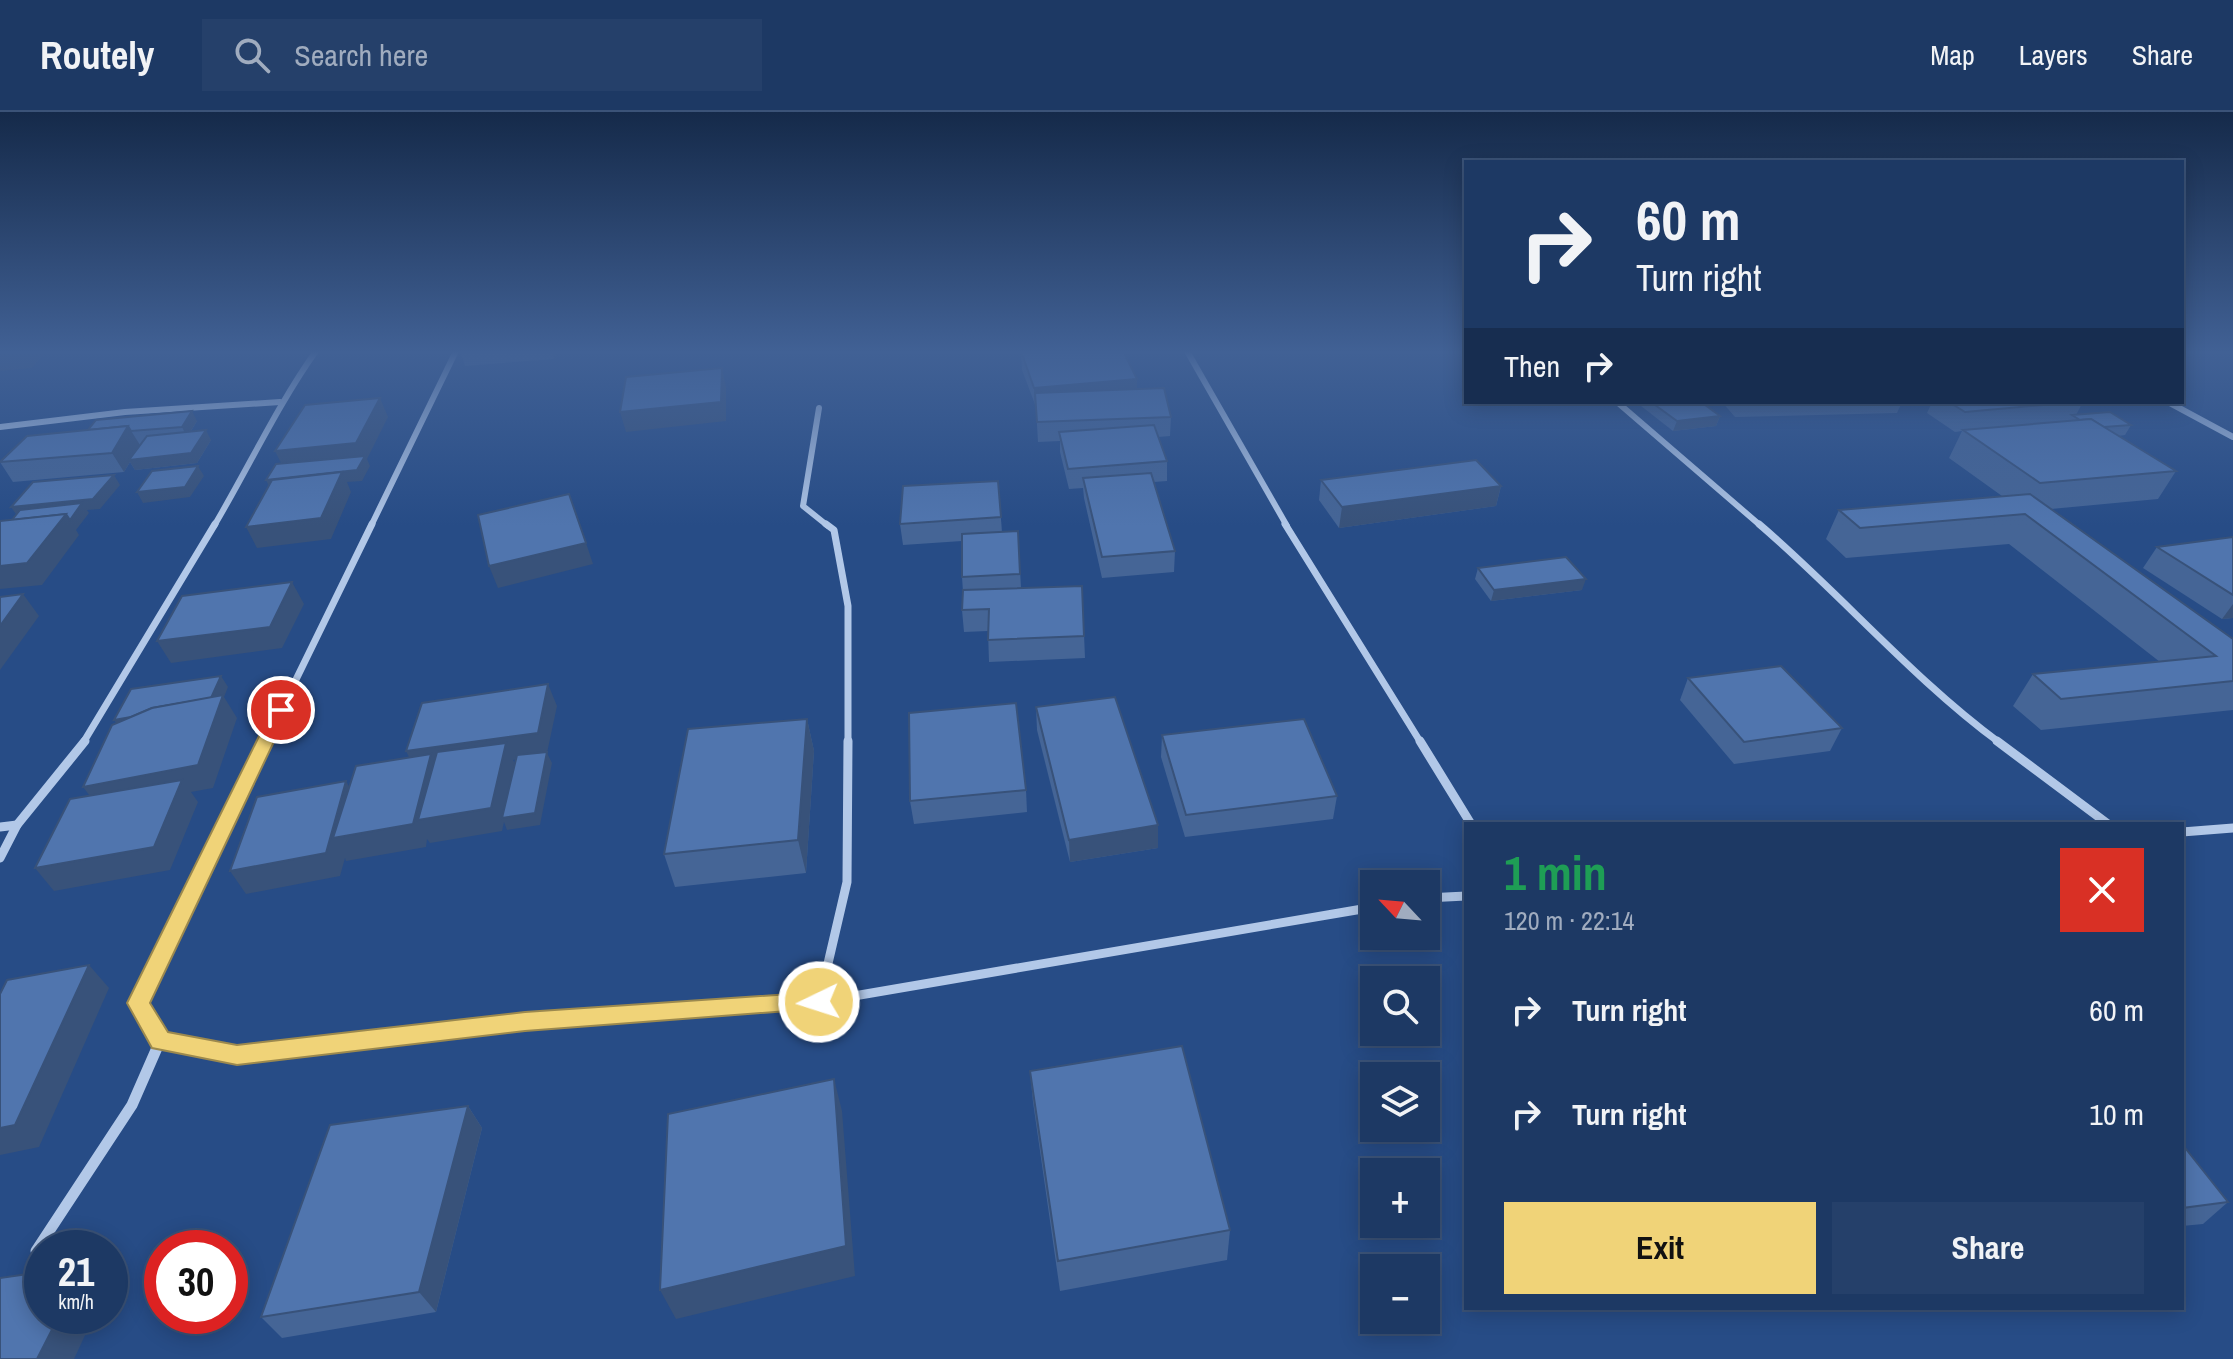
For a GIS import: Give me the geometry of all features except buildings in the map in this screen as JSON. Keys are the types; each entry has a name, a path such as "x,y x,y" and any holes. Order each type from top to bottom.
{"street":[{"path":"0,427 169,409"},
{"path":"0,858 17,825 94,730 261,446 277,409"},
{"path":"428,409 138,1003 160,1041 237,1055 525,1022 819,1002 1360,909"},
{"path":"819,409 803,506 834,530 848,606 849,756 847,882 819,1002"},
{"path":"1219,409 1264,489 1470,822"},
{"path":"1625,409 1815,572 1959,713 2105,822"},
{"path":"2181,409 2233,437"},
{"path":"0,827 17,825"},
{"path":"2184,832 2233,828"},
{"path":"1440,897 1464,896"},
{"path":"50,1230 132,1105 160,1041"}],"route":[{"path":"281,710 138,1003 160,1041 237,1055 525,1022 819,1002"}]}
